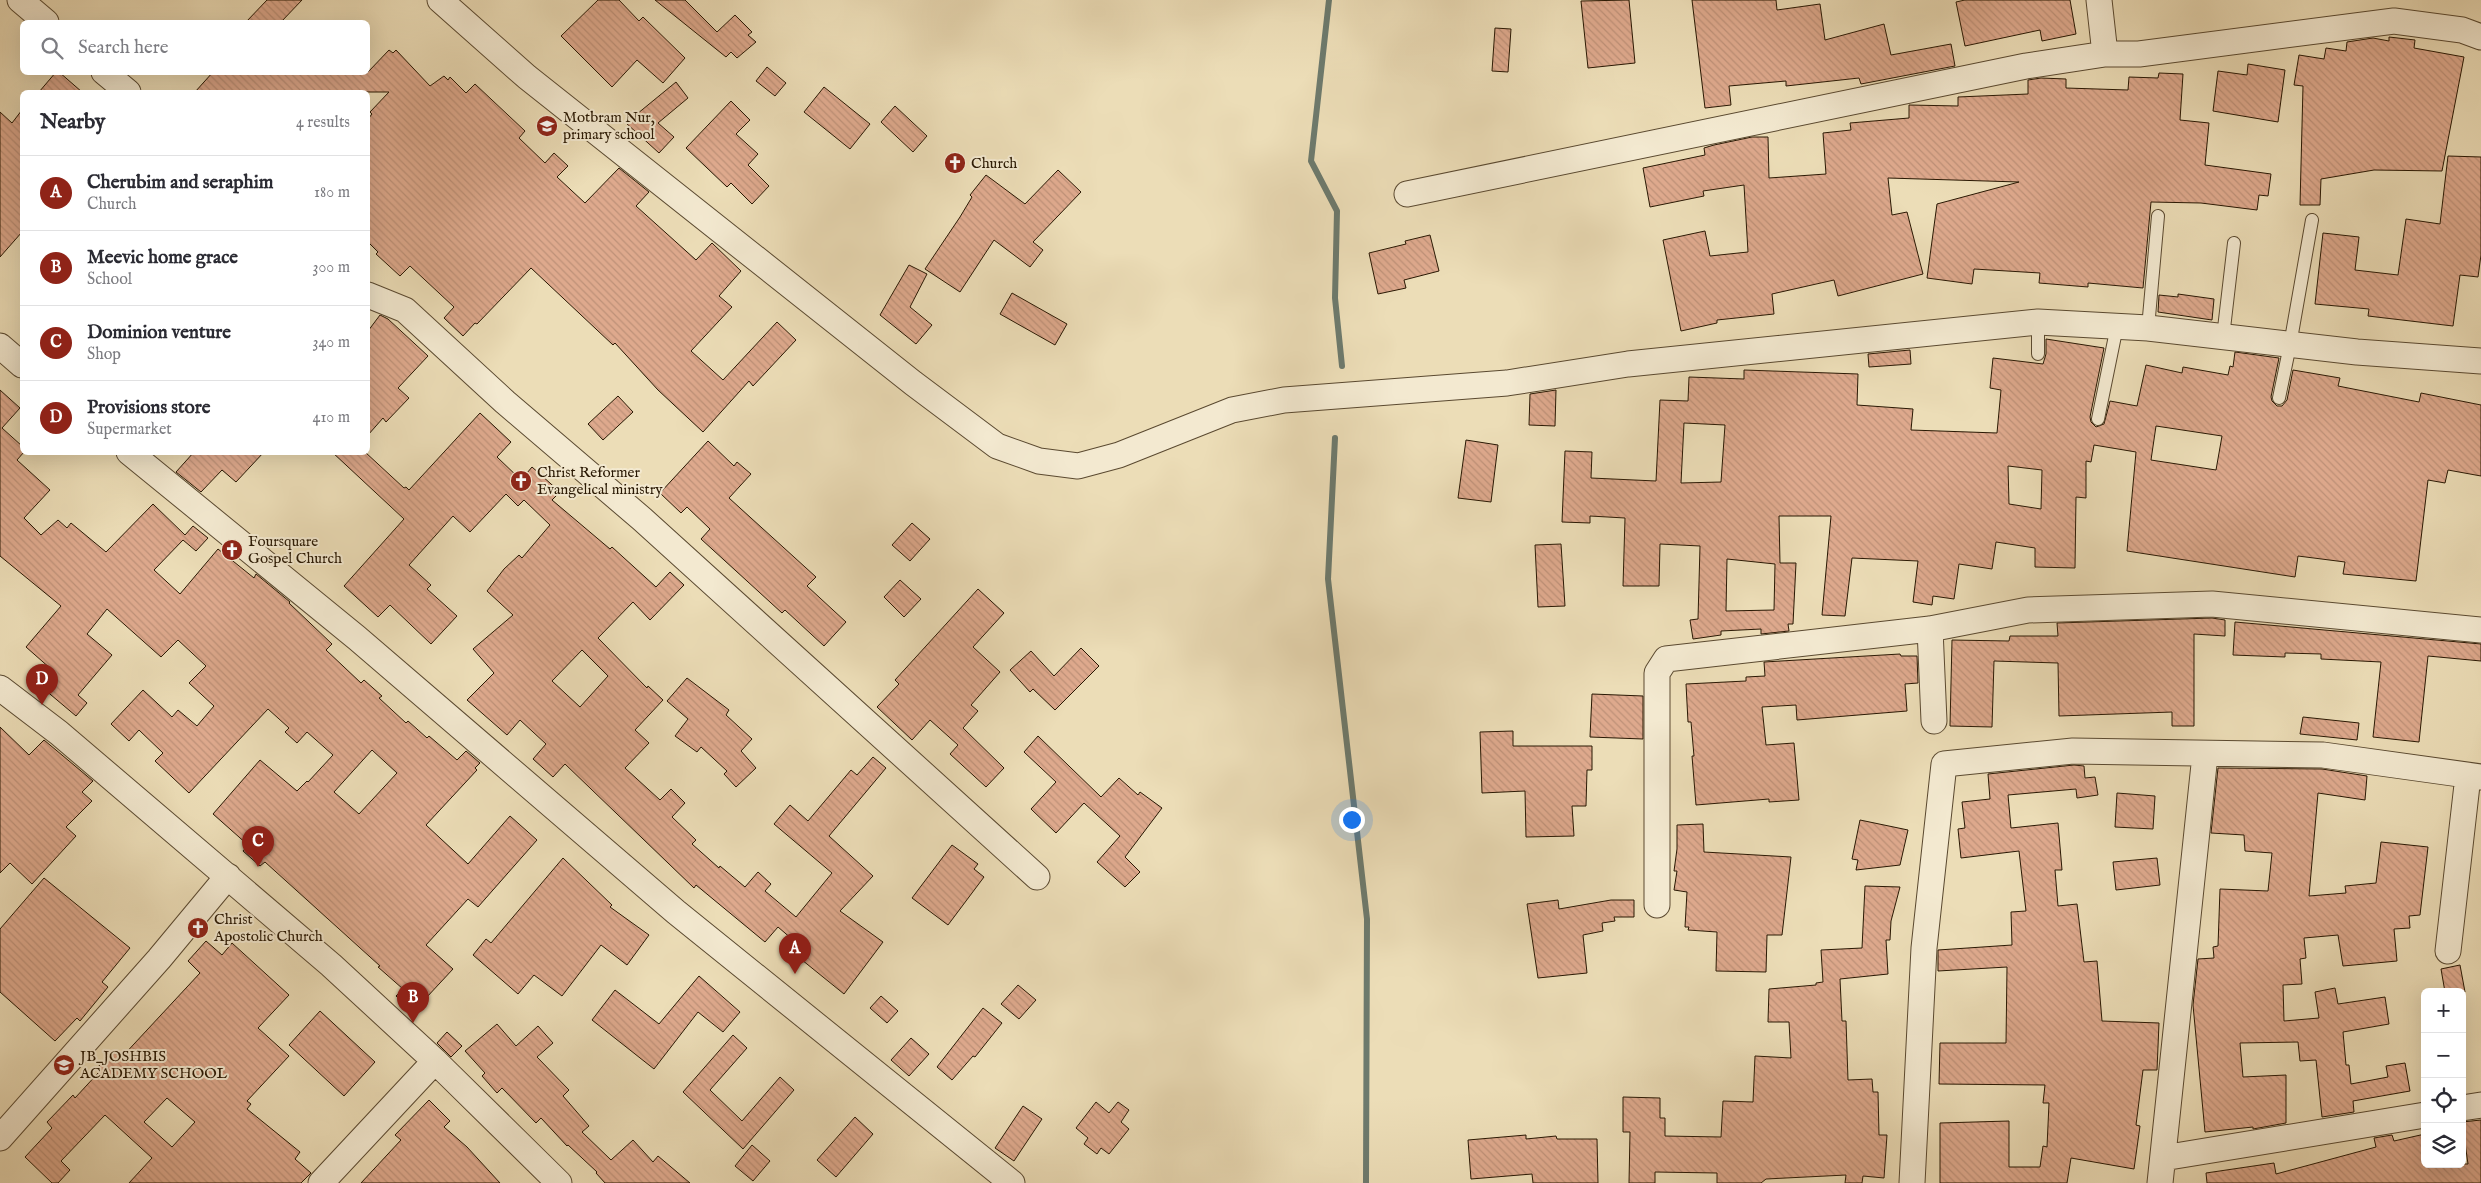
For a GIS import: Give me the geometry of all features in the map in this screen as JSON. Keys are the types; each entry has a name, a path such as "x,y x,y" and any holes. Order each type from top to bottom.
{"street":[{"path":"20,0 44,20"},
{"path":"440,0 527,77 913,383 997,446 1039,461 1078,466 1119,455 1232,410 1284,400 1507,383 1628,364 2038,322 2148,328 2357,352 2481,361"},
{"path":"2099,0 2105,54"},
{"path":"1407,194 2026,66 2105,54 2139,54 2394,21 2462,30 2481,37"},
{"path":"108,75 126,90"},
{"path":"370,296 405,310 505,402 642,519 1037,877"},
{"path":"0,346 20,363"},
{"path":"133,455 357,638 676,912 1012,1183"},
{"path":"1657,905 1657,672 1666,659 1930,629 2028,610 2212,604 2481,630"},
{"path":"1930,629 1934,721"},
{"path":"5,700 228,876 331,965 435,1062 559,1183"},
{"path":"1912,1183 1924,948 1944,764 2073,751 2323,755 2475,777 2448,950"},
{"path":"2160,1183 2205,754"},
{"path":"0,1138 159,959 228,876"},
{"path":"321,1183 435,1062"},
{"path":"2466,1107 2481,1105"},
{"path":"2163,1158 2421,1116"}],"lane":[{"path":"2148,328 2158,216"},
{"path":"2279,398 2312,220"},
{"path":"2223,337 2234,243"},
{"path":"2038,322 2038,354"},
{"path":"2098,419 2117,326"}],"building":[{"path":"267,0 302,0 283,20 248,20"},
{"path":"598,0 619,0 639,21 643,17 685,58 663,83 637,60 612,87 561,36"},
{"path":"655,0 685,0 717,32 735,15 752,32 748,35 756,42 737,58 731,52 726,57"},
{"path":"1629,0 1635,63 1588,68 1581,1"},
{"path":"1692,0 1776,0 1777,10 1820,4 1825,40 1884,24 1891,55 1951,44 1955,66 1861,84 1859,78 1786,86 1786,81 1729,86 1731,105 1705,108"},
{"path":"1965,0 2070,0 2076,34 2042,41 2040,30 1965,46 1956,2"},
{"path":"1495,28 1511,29 1508,72 1492,71"},
{"path":"2389,37 2415,40 2414,48 2464,57 2442,171 2374,170 2321,179 2320,205 2300,205 2303,86 2294,85 2299,55 2324,59 2326,48 2346,51 2347,42 2373,38 2389,41"},
{"path":"389,50 393,53 396,50 430,86 444,76 448,80 450,77 466,93 475,84 525,131 519,138 545,163 554,153 568,166 557,177 585,203 619,168 649,192 636,206 696,260 712,243 741,271 719,296 732,307 691,351 723,380 777,322 796,340 753,386 749,381 703,432 658,390 615,343 613,345 531,268 463,336 444,318 454,307 410,266 400,276 376,254 378,252 370,244 370,116 372,114 370,112 389,92 370,92 370,90 197,90 210,75 370,75 370,70"},
{"path":"2248,64 2285,70 2278,122 2213,111 2218,71 2247,75"},
{"path":"767,67 786,83 775,96 756,81"},
{"path":"2159,73 2183,74 2180,120 2209,123 2205,165 2271,174 2268,196 2259,195 2257,210 2201,203 2151,202 2143,288 2088,283 2088,287 2039,283 2040,273 1974,269 1972,284 1927,278 1937,204 2019,182 1888,178 1892,215 1907,212 1923,274 1838,296 1834,280 1772,294 1774,314 1717,320 1717,323 1681,331 1663,240 1705,231 1710,256 1748,252 1744,185 1703,191 1704,196 1650,207 1643,168 1705,155 1704,148 1714,145 1752,137 1768,137 1769,178 1826,174 1823,133 1851,130 1850,123 1909,118 1909,105 1958,106 1958,97 2028,94 2028,80 2041,78 2066,79 2066,88 2128,90 2129,77 2158,78"},
{"path":"53,75 62,75 80,90 41,90"},
{"path":"676,82 688,98 658,123 674,137 659,153 626,123"},
{"path":"824,87 870,124 850,149 804,112"},
{"path":"731,101 750,120 736,134 758,154 748,165 769,186 752,204 731,183 727,187 686,148"},
{"path":"895,106 927,136 913,152 881,122"},
{"path":"0,112 12,123 20,113 20,234 0,257"},
{"path":"2448,156 2481,157 2481,255 2478,277 2460,275 2453,326 2368,316 2369,309 2315,304 2323,233 2359,237 2355,270 2398,275 2406,219 2440,224"},
{"path":"1058,170 1081,192 1033,242 1043,250 1030,267 994,240 960,292 925,269 960,217 972,197 970,195 986,175 1025,204"},
{"path":"1430,235 1439,271 1404,280 1406,288 1378,294 1369,253 1406,244 1405,241"},
{"path":"909,265 927,274 910,307 932,325 916,344 880,315"},
{"path":"1012,293 1067,324 1055,345 1000,314"},
{"path":"2178,294 2214,299 2212,320 2158,312 2159,295 2178,297"},
{"path":"380,315 388,319 428,356 398,388 409,398 386,422 383,418 370,433 370,328"},
{"path":"2046,339 2104,348 2090,417 2091,422 2096,427 2104,424 2110,401 2137,406 2146,365 2182,373 2183,367 2228,375 2230,366 2233,367 2235,352 2279,358 2271,397 2277,406 2282,406 2287,400 2293,370 2340,378 2338,386 2419,402 2421,393 2481,405 2481,476 2448,470 2445,483 2428,480 2416,581 2343,574 2345,562 2298,556 2295,577 2127,551 2136,452 2094,445 2091,462 2086,461 2086,498 2076,497 2075,568 2035,567 2035,548 1996,542 1992,569 1959,564 1954,599 1933,596 1932,605 1913,602 1918,561 1852,558 1845,616 1822,615 1831,516 1779,516 1780,563 1796,563 1793,624 1788,624 1789,631 1761,634 1761,629 1721,631 1721,635 1693,639 1690,620 1698,619 1700,546 1660,544 1659,586 1623,586 1625,518 1590,516 1590,523 1562,522 1565,451 1592,452 1591,478 1656,481 1660,400 1688,401 1689,377 1744,379 1744,370 1858,374 1857,405 1913,409 1911,430 1997,433 2001,390 1990,388 1993,358 2043,364 2046,354","holes":["1684,423 1725,425 1721,482 1681,483","2156,426 2222,436 2216,470 2151,460","2008,466 2042,470 2041,509 2009,504","1727,559 1775,564 1774,610 1726,611"]},
{"path":"1910,350 1911,364 1869,367 1868,354"},
{"path":"0,390 20,408 2,428 20,444 21,455 17,460 50,490 24,518 41,535 58,520 67,528 71,523 106,552 153,504 185,535 193,526 208,538 196,551 183,540 154,570 180,594 218,549 254,578 256,574 290,602 332,644 326,650 361,683 364,680 382,696 379,698 406,723 408,721 427,738 429,736 457,760 466,751 480,763 475,768 477,770 426,825 468,864 510,816 537,840 478,907 468,899 426,945 453,969 413,1012 396,996 403,989 378,967 380,966 265,862 260,866 243,851 248,845 213,814 260,760 297,791 333,755 307,732 297,743 285,732 289,728 268,709 189,793 155,761 163,753 139,730 129,741 111,724 143,690 172,717 178,710 197,726 214,706 189,683 206,666 178,640 161,657 107,609 87,634 112,655 78,695 87,703 76,716 38,684 51,669 26,647 61,606 0,556","holes":["372,750 397,773 359,814 334,792"]},
{"path":"1556,390 1555,426 1529,425 1530,394"},
{"path":"618,396 633,412 603,440 588,424"},
{"path":"480,413 511,442 497,457 521,480 532,467 560,492 552,500 610,549 612,547 656,587 670,572 684,585 650,620 633,602 598,638 647,688 648,686 663,700 635,730 649,743 625,768 660,800 671,789 685,803 672,817 696,840 692,844 719,868 720,866 745,887 758,872 771,884 765,891 796,917 832,873 774,824 790,805 808,821 851,770 857,775 873,757 886,768 829,836 873,876 840,911 883,942 844,994 802,960 807,952 778,927 765,942 696,885 694,888 565,764 553,777 533,759 546,744 520,720 507,735 467,700 494,673 473,649 513,615 487,591 504,569 519,555 522,558 550,525 524,500 518,506 506,494 470,532 453,516 409,565 431,585 427,589 457,616 431,644 390,605 378,617 344,586 404,519 335,455 368,455 404,488 406,487 409,490","holes":["582,650 608,676 580,707 552,681"]},
{"path":"1466,440 1498,445 1491,502 1458,498"},
{"path":"708,441 734,466 737,462 751,474 729,498 816,577 807,586 846,622 824,646 785,610 782,613 701,539 710,529 687,507 681,513 660,493"},
{"path":"191,455 261,455 236,482 222,470 201,492 176,472"},
{"path":"912,523 930,539 910,561 892,545"},
{"path":"1561,544 1565,606 1538,607 1535,545"},
{"path":"900,580 921,599 904,617 884,597"},
{"path":"978,589 1004,613 973,647 1000,672 971,705 978,711 963,728 1004,768 986,787 950,754 958,745 930,720 912,740 877,707 899,684 895,680"},
{"path":"2212,618 2225,620 2225,636 2194,634 2194,726 2172,726 2172,712 2059,716 2058,663 1994,661 1992,727 1950,726 1952,640 2009,641 2010,636 2058,636 2057,623"},
{"path":"2235,622 2481,644 2481,661 2428,656 2419,742 2373,737 2381,662 2321,659 2321,654 2285,653 2285,657 2233,655"},
{"path":"1081,648 1099,666 1055,710 1033,689 1030,692 1010,670 1031,651 1054,676"},
{"path":"1900,654 1901,656 1917,656 1918,683 1905,684 1907,711 1797,720 1796,705 1762,707 1766,745 1794,743 1799,800 1769,802 1769,799 1696,805 1692,756 1694,756 1691,722 1688,722 1686,684 1746,681 1746,677 1765,676 1764,662"},
{"path":"687,678 729,710 726,715 752,739 741,751 756,768 736,787 724,774 727,771 701,747 697,752 675,736 688,719 667,701"},
{"path":"1592,694 1643,696 1643,739 1590,737"},
{"path":"2303,717 2359,723 2357,740 2300,734"},
{"path":"0,727 29,755 44,740 93,781 82,792 92,801 66,827 76,836 32,884 10,863 0,873"},
{"path":"1513,731 1513,746 1592,746 1592,770 1587,770 1586,806 1572,806 1574,836 1526,837 1525,791 1482,793 1480,732"},
{"path":"1038,736 1101,797 1119,778 1138,795 1140,792 1162,808 1125,857 1140,872 1125,887 1097,862 1120,836 1084,803 1056,833 1031,809 1056,782 1024,752"},
{"path":"2074,765 2084,766 2085,778 2095,777 2098,795 2077,798 2076,789 2008,795 2011,828 2058,823 2062,870 2055,870 2058,906 2077,904 2084,962 2097,961 2102,1021 2159,1023 2157,1070 2143,1070 2136,1125 2140,1126 2134,1169 2071,1158 2067,1183 1940,1183 1940,1123 2009,1121 2009,1167 2040,1167 2043,1146 2047,1147 2049,1103 2043,1103 2045,1085 1939,1084 1940,1043 2006,1043 2007,967 1938,971 1938,950 2012,945 2011,912 2026,911 2019,851 1961,858 1958,829 1965,828 1962,802 1990,799 1988,774"},
{"path":"2218,768 2322,769 2367,776 2365,800 2318,793 2309,896 2346,893 2345,886 2376,883 2381,842 2428,847 2420,915 2409,916 2410,928 2394,929 2397,961 2343,966 2338,935 2304,938 2306,958 2300,959 2302,984 2283,985 2284,1021 2319,1018 2315,992 2335,988 2338,1004 2385,997 2389,1024 2343,1032 2346,1065 2349,1065 2351,1084 2388,1077 2386,1066 2405,1063 2410,1091 2353,1101 2354,1112 2322,1117 2316,1060 2300,1061 2298,1042 2240,1043 2243,1077 2286,1075 2286,1123 2253,1129 2253,1127 2205,1132 2193,1005 2198,959 2214,958 2213,947 2218,946 2220,889 2268,891 2272,853 2245,851 2244,835 2211,833"},
{"path":"2117,793 2155,796 2153,829 2115,827"},
{"path":"1860,820 1908,830 1900,865 1856,870 1858,860 1852,859"},
{"path":"1703,824 1704,852 1791,857 1782,935 1767,935 1766,972 1716,971 1717,932 1688,930 1689,927 1685,927 1687,892 1674,890 1677,871 1674,871 1677,849 1677,825"},
{"path":"952,845 978,864 974,869 984,877 948,925 912,898"},
{"path":"563,858 612,905 610,907 649,935 627,965 601,945 562,996 534,975 518,994 473,955 486,939 491,943"},
{"path":"2157,858 2160,885 2116,890 2113,862"},
{"path":"44,878 130,948 102,982 108,987 80,1021 77,1018 55,1041 0,992 0,929"},
{"path":"1865,886 1900,887 1891,921 1890,940 1886,940 1888,974 1840,979 1842,1021 1846,1021 1848,1080 1872,1079 1873,1092 1878,1092 1879,1135 1887,1135 1884,1178 1863,1176 1862,1183 1845,1183 1846,1175 1766,1179 1761,1183 1717,1183 1717,1173 1655,1172 1655,1183 1629,1183 1630,1132 1623,1132 1623,1097 1660,1098 1660,1118 1665,1118 1665,1136 1721,1137 1723,1101 1753,1102 1755,1056 1791,1058 1789,1022 1768,1022 1769,989 1816,985 1816,983 1823,982 1821,950 1862,948"},
{"path":"1558,900 1559,909 1611,900 1634,900 1634,917 1614,917 1615,921 1602,923 1603,931 1583,935 1587,973 1538,978 1527,904"},
{"path":"206,941 222,955 232,943 289,995 258,1028 289,1056 247,1101 251,1104 247,1109 300,1152 295,1159 311,1173 301,1183 129,1183 152,1158 105,1115 61,1161 70,1170 58,1183 52,1183 25,1157 52,1128 47,1122 73,1095 75,1098 99,1072 96,1069 113,1051 121,1058 200,973 188,961","holes":["167,1098 195,1122 172,1147 144,1122"]},
{"path":"2460,965 2464,988 2444,988 2441,969"},
{"path":"699,976 740,1012 723,1032 698,1012 654,1069 592,1020 615,990 659,1024"},
{"path":"1018,985 1036,1000 1019,1019 1001,1004"},
{"path":"881,996 898,1011 887,1023 870,1008"},
{"path":"983,1008 1002,1023 975,1057 973,1056 952,1080 937,1067"},
{"path":"320,1011 375,1062 344,1096 289,1045"},
{"path":"497,1024 516,1046 538,1026 553,1043 537,1057 569,1090 563,1096 589,1126 582,1132 611,1160 633,1140 653,1162 658,1156 690,1183 605,1183 597,1172 567,1146 541,1118 536,1123 502,1088 497,1093 482,1076 485,1073 465,1051"},
{"path":"447,1032 462,1046 451,1057 437,1043"},
{"path":"733,1035 747,1048 710,1090 742,1121 780,1077 794,1090 743,1149 683,1092"},
{"path":"911,1038 929,1054 909,1076 891,1060"},
{"path":"429,1100 450,1121 444,1127 467,1147 500,1183 361,1183 401,1140 395,1135"},
{"path":"1096,1102 1109,1113 1118,1102 1129,1110 1121,1122 1129,1129 1109,1154 1101,1148 1097,1154 1084,1144 1088,1138 1076,1128"},
{"path":"1023,1106 1042,1119 1014,1161 995,1148"},
{"path":"855,1117 873,1134 836,1177 817,1160"},
{"path":"2481,1120 2481,1183 2207,1183 2206,1173 2274,1163 2276,1174 2376,1147 2374,1138 2392,1135 2394,1141 2421,1135 2421,1168 2466,1168 2466,1164 2468,1164 2466,1122"},
{"path":"1526,1135 1526,1139 1556,1136 1557,1139 1597,1139 1598,1183 1533,1183 1532,1174 1471,1179 1468,1140"},
{"path":"752,1145 770,1161 753,1181 735,1166"}],"waterway":[{"path":"1329,0 1311,161 1337,211 1335,298 1342,366"},
{"path":"1335,438 1328,579 1367,919 1366,1183"}],"place":[{"name":"Motbram Nur, primary school","path":"547,126"},
{"name":"Church","path":"955,163"},
{"name":"Christ Reformer Evangelical ministry","path":"521,481"},
{"name":"Foursquare Gospel Church","path":"232,550"},
{"name":"Provisions store","path":"42,705"},
{"name":"Dominion venture","path":"258,867"},
{"name":"Christ Apostolic Church","path":"198,928"},
{"name":"Cherubim and seraphim","path":"795,974"},
{"name":"Meevic home grace","path":"413,1023"},
{"name":"JB_JOSHBIS ACADEMY SCHOOL","path":"64,1065"}]}
